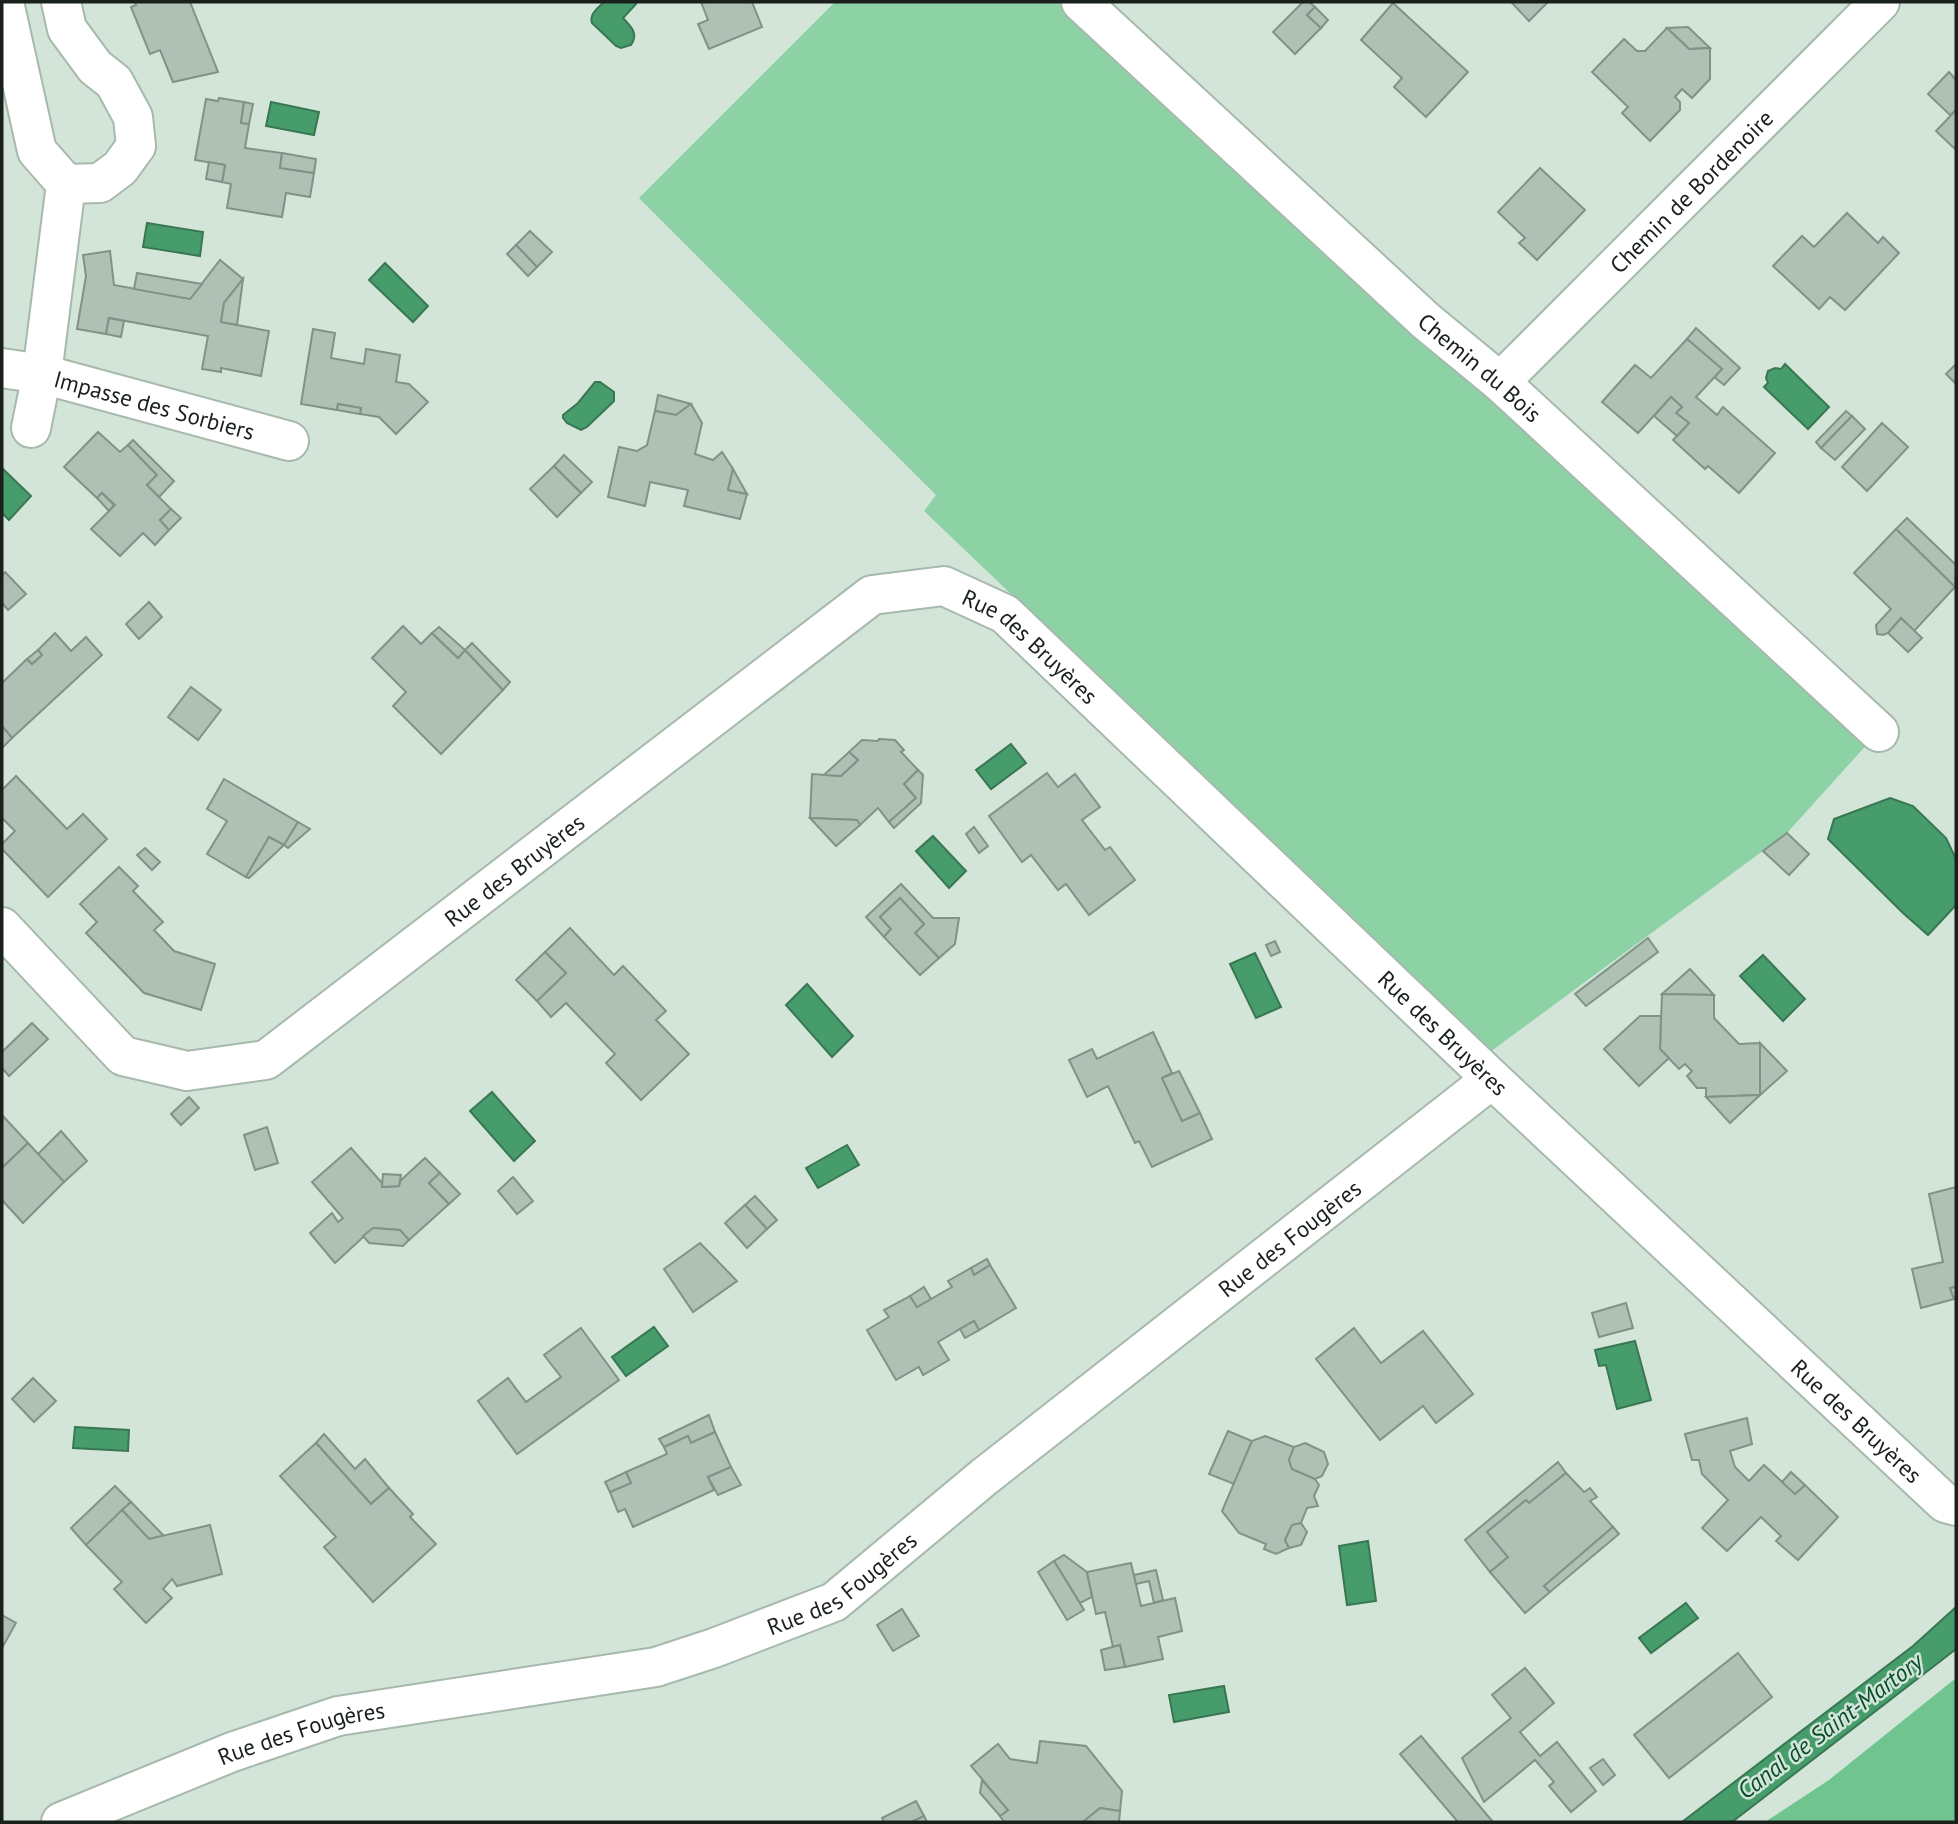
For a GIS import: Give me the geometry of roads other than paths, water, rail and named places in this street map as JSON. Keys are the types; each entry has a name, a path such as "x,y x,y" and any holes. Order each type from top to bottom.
{"street":[{"path":"4,2 9,66 37,151 66,184 100,183 120,168 136,146 133,117 114,82 95,67 67,29 61,2"},
{"name":"Chemin du Bois","path":"1081,2 1426,321 1500,382 1879,732"},
{"name":"Chemin de Bordenoire","path":"1500,382 1880,2"},
{"name":"Impasse des Sorbiers","path":"66,184 42,374 289,440"},
{"path":"2,368 42,374 31,428"},
{"name":"Rue des Bruyères","path":"2,927 122,1056 187,1072 266,1060 872,595 944,586 1005,614 1492,1079 1945,1503 1956,1506"},
{"name":"Rue des Fougères","path":"61,1822 232,1752 338,1716 656,1667 834,1602 984,1477 1492,1079"}],"water":[{"path":"604,2 635,2 623,18 634,34 631,45 621,48 616,46 592,23 593,14"},
{"path":"271,102 319,112 314,135 266,126"},
{"path":"147,223 203,232 200,256 143,247"},
{"path":"385,263 428,306 413,322 369,280"},
{"path":"1785,364 1829,407 1808,429 1764,387 1768,383 1768,371 1781,369"},
{"path":"595,382 600,382 614,392 614,401 581,430 567,423 563,415 578,403"},
{"path":"2,468 31,496 9,520 2,513"},
{"path":"1011,744 1026,763 991,789 976,770"},
{"path":"1890,798 1913,806 1946,838 1956,859 1956,905 1928,935 1828,839 1834,819"},
{"path":"933,836 966,871 949,888 916,851"},
{"path":"1255,953 1281,1007 1256,1018 1230,964"},
{"path":"1763,955 1805,999 1783,1021 1740,976"},
{"path":"807,984 853,1036 832,1057 786,1005"},
{"path":"492,1092 535,1141 514,1161 470,1111"},
{"path":"847,1145 859,1165 818,1188 806,1168"},
{"path":"654,1327 668,1346 626,1376 612,1357"},
{"path":"1635,1341 1651,1400 1617,1409 1606,1365 1599,1366 1595,1350"},
{"path":"75,1427 129,1430 128,1451 73,1448"},
{"path":"1368,1541 1376,1601 1347,1605 1339,1546"},
{"path":"1686,1603 1698,1618 1651,1653 1639,1638"},
{"name":"Canal de Saint-Martory","path":"1956,1607 1956,1649 1732,1822 1682,1822 1913,1646"},
{"path":"1224,1686 1229,1712 1174,1722 1169,1695"}]}
